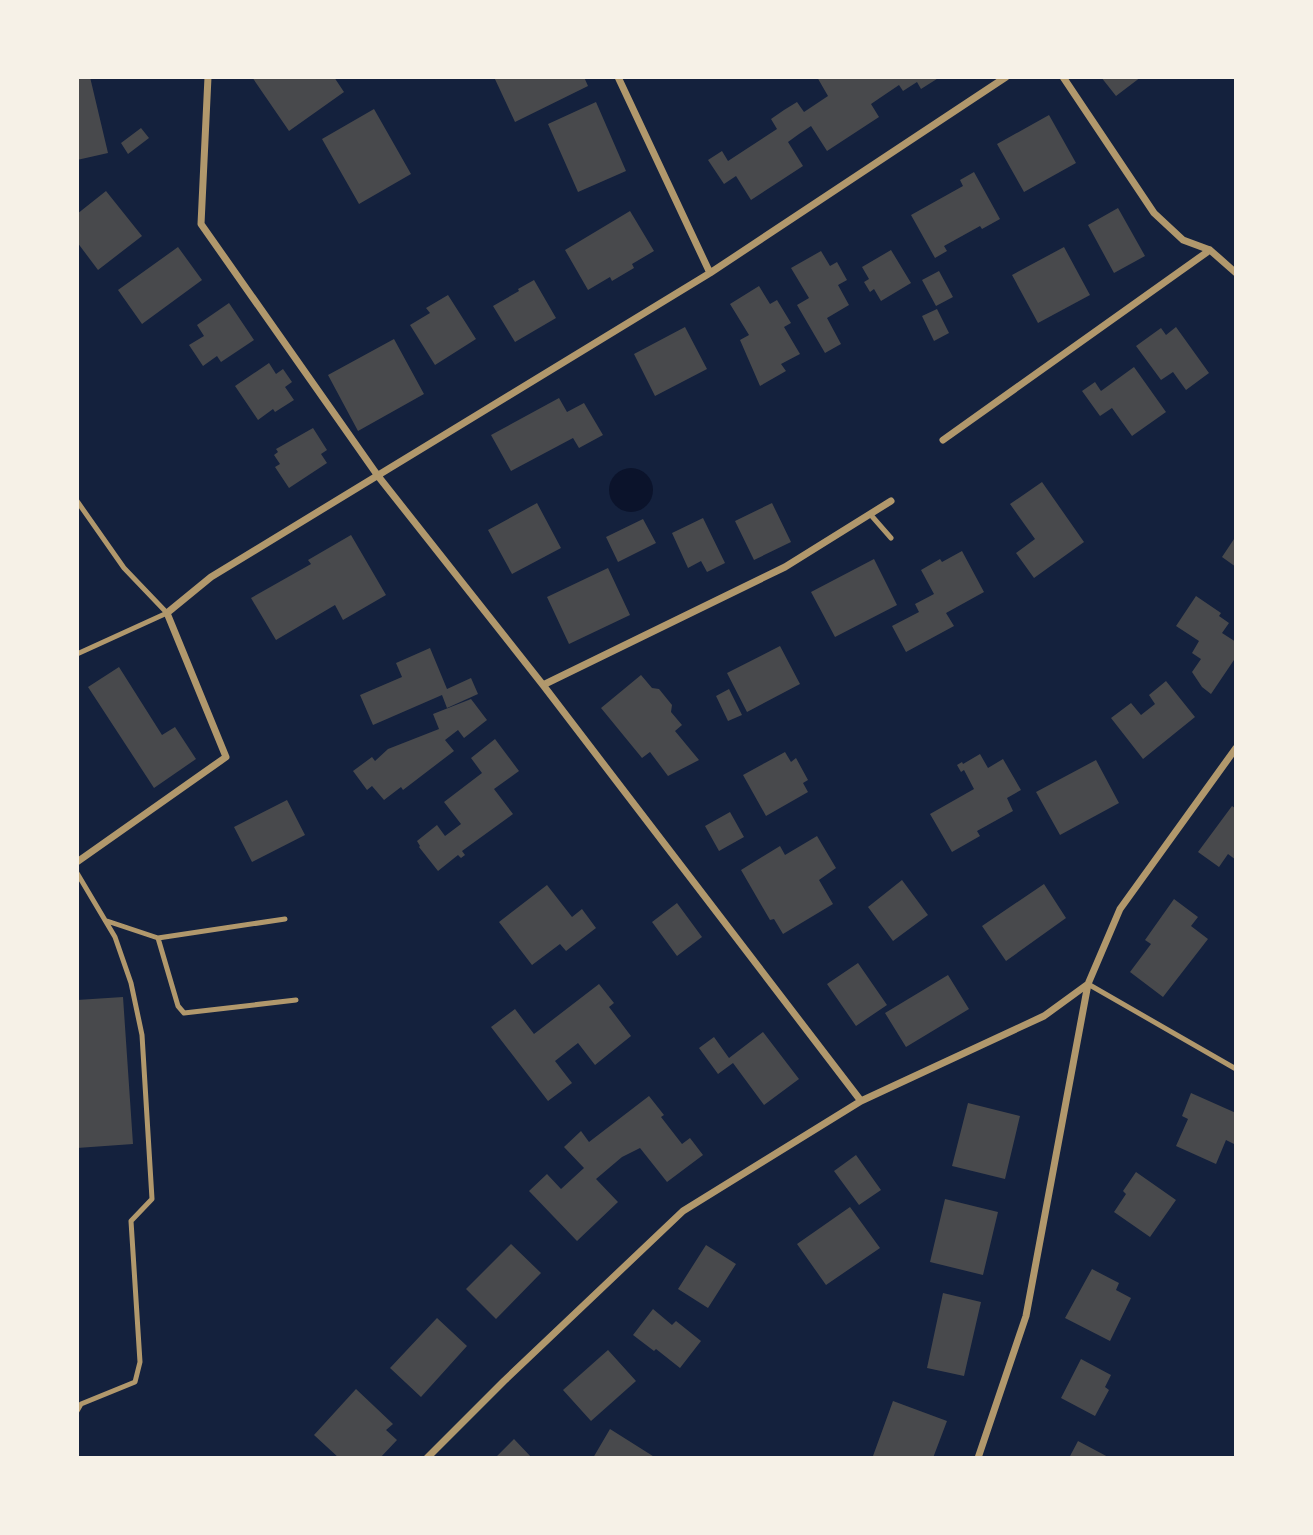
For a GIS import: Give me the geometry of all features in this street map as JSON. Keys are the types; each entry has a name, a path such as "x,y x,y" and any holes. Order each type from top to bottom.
{"street":[{"path":"208,77 201,224 378,476 543,685 861,1101"},
{"path":"618,77 710,273"},
{"path":"77,862 226,757 167,613 211,577 710,273 1006,77"},
{"path":"1063,77 1154,214 1183,240 1210,250 1236,273"},
{"path":"943,440 1210,250"},
{"path":"543,685 785,567 891,501"},
{"path":"978,1458 1026,1316 1088,984 1120,909 1236,748"},
{"path":"428,1458 682,1211 861,1101 1044,1016 1088,984"}],"lane":[{"path":"77,501 124,568 167,613 77,654"},
{"path":"870,514 891,538"},
{"path":"77,873 115,937 131,983 142,1035 152,1199 131,1221 140,1362 135,1382 81,1404 77,1411"},
{"path":"107,921 158,938 285,919"},
{"path":"158,938 178,1006 184,1013 296,1000"},
{"path":"1088,984 1236,1069"}],"water":[{"path":"631,468 647,474 653,490 647,506 631,512 615,506 609,490 615,474"}],"building":[{"path":"77,77 90,77 108,153 77,160"},
{"path":"252,77 334,77 344,92 289,131"},
{"path":"494,77 584,77 588,86 515,122"},
{"path":"817,77 940,77 921,89 917,82 903,91 899,85 871,104 879,117 827,151 811,126 788,142 803,166 751,200 736,176 724,184 708,160 722,151 728,161 777,129 771,119 784,110 797,102 804,112 828,96"},
{"path":"1101,77 1141,77 1116,96"},
{"path":"596,102 626,171 578,192 548,124"},
{"path":"374,109 411,174 359,204 322,139"},
{"path":"1049,115 1076,163 1024,192 997,144"},
{"path":"141,128 149,138 128,154 121,143"},
{"path":"974,172 1000,219 982,229 980,226 944,246 947,251 935,258 911,215 963,186 960,180"},
{"path":"106,191 142,236 98,270 77,242 77,214"},
{"path":"1118,208 1145,256 1114,273 1088,225"},
{"path":"630,211 654,251 632,264 634,268 612,281 610,277 588,290 565,250"},
{"path":"178,247 202,280 142,324 118,290"},
{"path":"1064,247 1090,295 1038,323 1012,275"},
{"path":"891,250 911,283 881,301 874,289 870,292 864,282 869,279 862,267"},
{"path":"821,251 830,266 837,262 847,280 838,285 849,305 827,318 841,344 825,353 797,305 809,298 791,268"},
{"path":"939,271 953,297 936,306 922,280"},
{"path":"534,280 556,318 515,342 493,306"},
{"path":"759,286 770,304 777,300 791,323 784,327 800,354 781,364 786,371 760,386 740,340 749,335 730,304"},
{"path":"448,295 476,339 435,365 410,325 430,313 426,308"},
{"path":"229,303 254,340 221,362 217,356 203,366 189,345 204,336 197,325"},
{"path":"937,309 949,333 934,341 922,316"},
{"path":"685,327 707,369 655,396 634,354"},
{"path":"1176,327 1209,373 1186,390 1173,372 1161,380 1136,346 1161,328 1166,335"},
{"path":"394,339 424,394 358,431 328,375"},
{"path":"269,363 276,374 283,369 292,382 285,387 294,400 275,412 273,409 258,420 235,386"},
{"path":"1134,367 1166,412 1132,436 1112,408 1100,416 1082,391 1095,382 1101,391"},
{"path":"559,398 567,412 584,403 603,435 579,448 573,438 511,471 491,435"},
{"path":"313,428 327,450 321,454 327,463 289,488 275,467 280,464 274,455 278,452 276,449"},
{"path":"1042,482 1084,542 1034,578 1016,553 1035,539 1010,504"},
{"path":"537,503 561,548 512,574 488,530"},
{"path":"772,503 791,542 754,560 735,521"},
{"path":"703,518 725,563 707,572 701,561 688,568 672,533"},
{"path":"643,519 656,543 618,562 606,537"},
{"path":"351,535 386,595 343,620 335,605 276,640 251,598 311,564 308,560"},
{"path":"1236,536 1236,567 1222,557"},
{"path":"962,551 984,592 946,613 954,626 906,652 892,626 919,612 915,604 934,594 921,570"},
{"path":"874,559 897,605 835,637 811,592"},
{"path":"608,568 630,615 569,644 547,597"},
{"path":"1196,596 1221,613 1219,616 1229,623 1222,633 1236,642 1236,657 1211,694 1202,687 1192,672 1201,659 1192,653 1199,641 1176,626"},
{"path":"780,646 800,684 747,712 727,673"},
{"path":"430,648 447,689 471,678 478,694 447,708 442,695 373,725 360,695 402,677 396,663"},
{"path":"119,667 162,735 175,727 196,759 154,788 88,687"},
{"path":"641,675 652,688 659,689 672,705 671,712 682,725 675,731 699,760 668,776 650,752 642,758 601,708"},
{"path":"1166,681 1195,717 1143,759 1111,718 1131,703 1141,715 1155,704 1149,695"},
{"path":"729,689 742,715 728,721 716,696"},
{"path":"471,699 487,720 464,738 458,730 445,740 454,751 403,790 401,787 384,800 372,786 367,790 353,771 372,757 375,761 388,749 439,729 433,714"},
{"path":"495,739 519,771 494,789 513,814 462,851 465,855 461,858 458,855 438,871 417,841 437,825 445,836 461,824 444,802 482,773 471,758"},
{"path":"785,752 791,762 796,758 808,780 803,783 808,792 766,816 743,775"},
{"path":"980,754 988,768 1003,759 1021,790 1007,798 1013,811 977,831 980,836 952,852 930,814 974,789 964,770 961,772 957,765"},
{"path":"1096,760 1119,803 1060,835 1036,792"},
{"path":"287,800 305,835 252,862 234,827"},
{"path":"1232,806 1236,809 1236,860 1228,854 1219,867 1198,852"},
{"path":"730,812 744,837 719,851 705,826"},
{"path":"817,836 836,868 819,880 833,904 783,934 774,919 770,920 741,870 780,846 785,855"},
{"path":"902,880 928,915 893,941 868,907"},
{"path":"1044,884 1066,918 1006,961 982,926"},
{"path":"547,885 572,917 582,909 596,928 566,951 560,944 532,965 499,922"},
{"path":"1174,899 1198,917 1191,926 1208,939 1163,997 1130,972 1151,944 1145,940"},
{"path":"677,903 702,937 677,956 652,922"},
{"path":"858,963 887,1005 856,1026 827,984"},
{"path":"948,975 969,1009 906,1047 885,1013"},
{"path":"599,984 614,1003 609,1007 631,1036 595,1065 578,1043 555,1061 572,1083 548,1101 491,1027 515,1009 534,1034"},
{"path":"123,997 133,1144 77,1148 77,1000"},
{"path":"763,1032 799,1079 764,1105 733,1063 718,1074 699,1048 714,1037 729,1058"},
{"path":"1191,1093 1236,1113 1236,1145 1226,1140 1216,1164 1176,1146 1188,1119 1182,1116"},
{"path":"649,1096 682,1144 690,1138 703,1155 667,1182 640,1148 622,1157 596,1179 618,1202 577,1241 529,1191 547,1174 561,1189 584,1168 564,1147 581,1131 589,1142"},
{"path":"968,1103 1020,1116 1005,1179 952,1166"},
{"path":"856,1155 881,1190 859,1205 834,1171"},
{"path":"1136,1172 1176,1200 1150,1237 1114,1212 1126,1194 1123,1191"},
{"path":"945,1199 998,1212 983,1275 930,1262"},
{"path":"850,1207 880,1248 826,1285 797,1244"},
{"path":"511,1244 541,1273 496,1319 466,1289"},
{"path":"706,1245 736,1264 708,1308 678,1289"},
{"path":"1092,1269 1119,1283 1116,1290 1131,1298 1110,1341 1065,1318"},
{"path":"943,1293 981,1302 964,1376 927,1368"},
{"path":"653,1309 672,1325 676,1321 701,1341 680,1368 633,1335"},
{"path":"437,1318 467,1346 421,1397 390,1368"},
{"path":"608,1350 636,1381 591,1421 563,1390"},
{"path":"1081,1359 1111,1375 1105,1387 1109,1390 1095,1416 1061,1398"},
{"path":"356,1389 393,1424 386,1430 397,1440 380,1458 339,1458 314,1435"},
{"path":"893,1401 947,1421 933,1458 873,1456"},
{"path":"610,1429 656,1458 593,1458"},
{"path":"514,1439 532,1458 495,1458"},
{"path":"1078,1441 1110,1458 1069,1458"}]}
